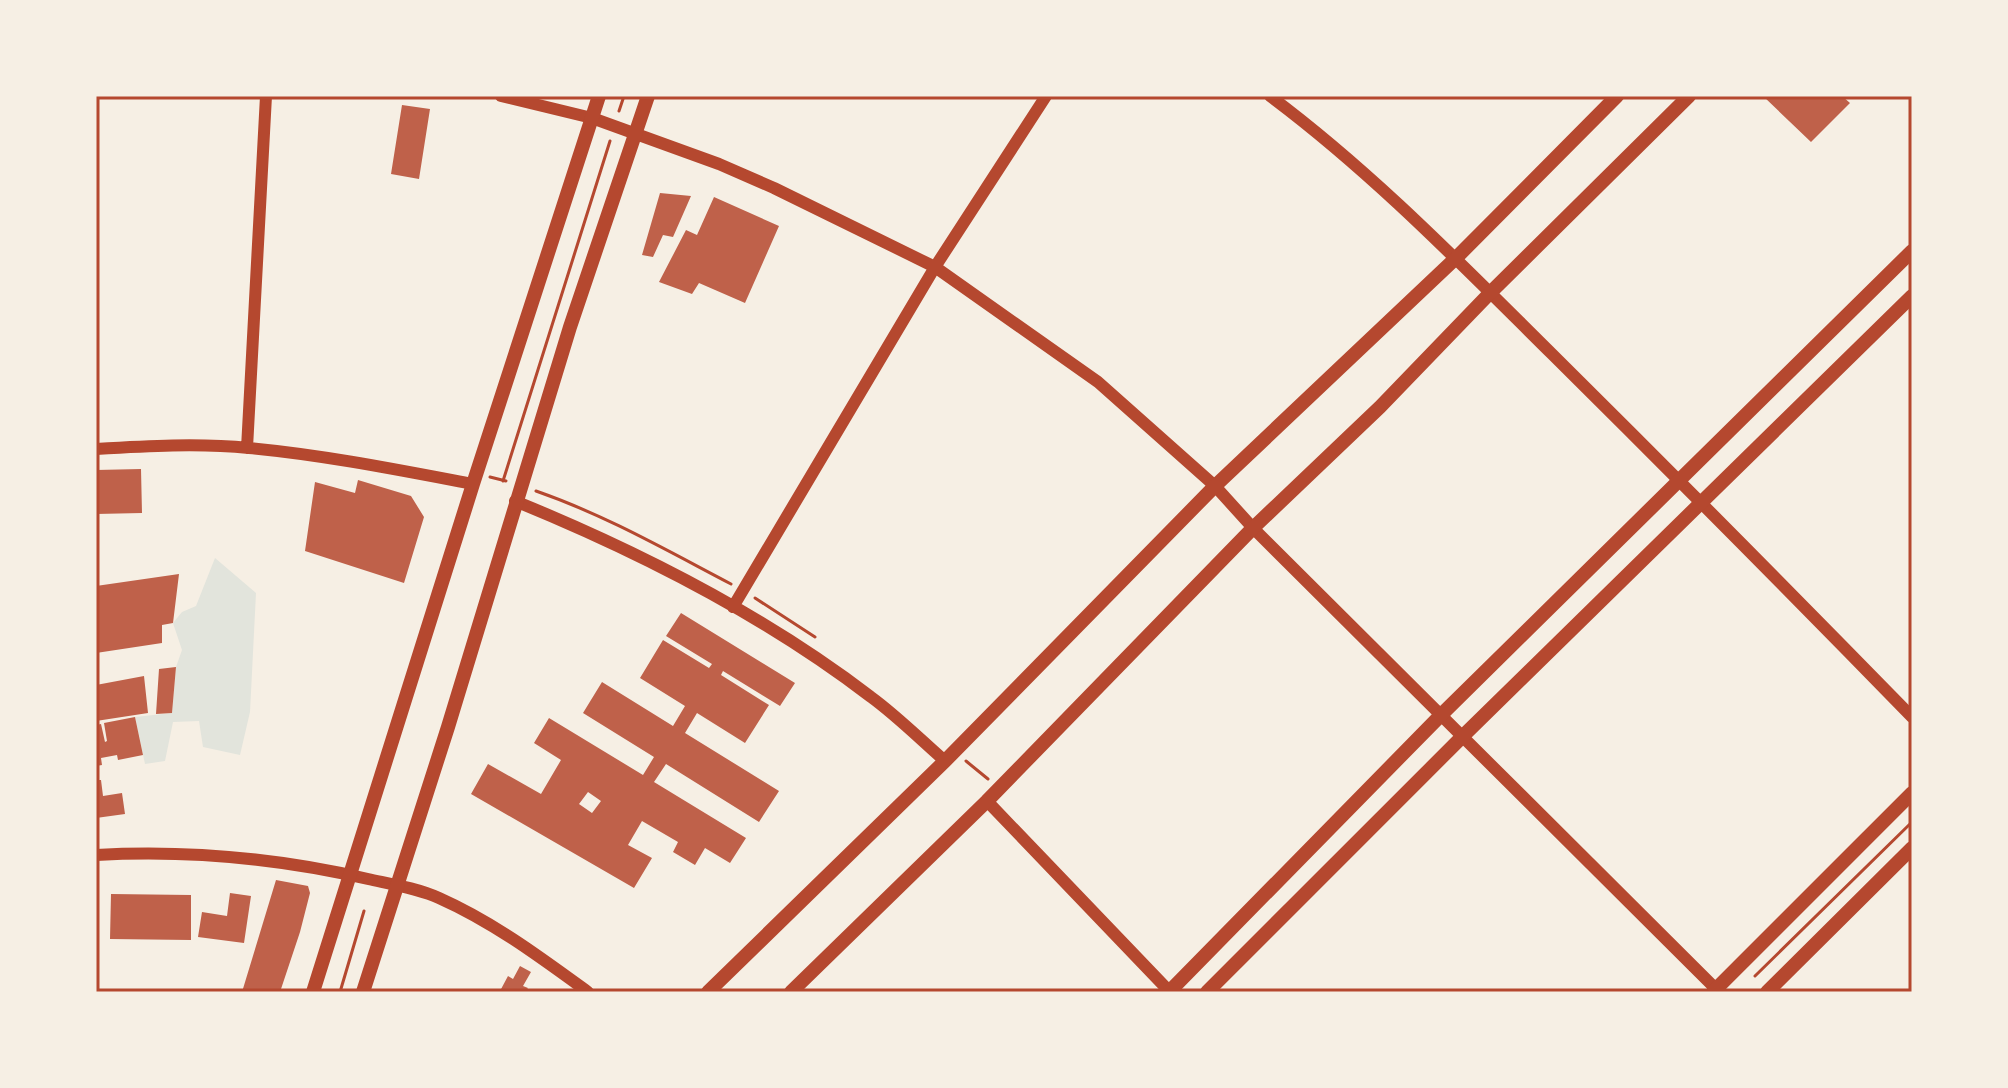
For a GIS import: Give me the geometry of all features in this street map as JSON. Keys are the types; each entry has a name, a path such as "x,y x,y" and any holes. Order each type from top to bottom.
{"main road":[{"path":"313,992 599,96"},
{"path":"363,992 570,327 648,96"},
{"path":"708,992 949,756 1215,486 1456,258 1617,96"},
{"path":"791,992 987,801 1253,528 1380,407 1689,96"},
{"path":"1170,992 1441,715 1912,251"},
{"path":"1207,992 1912,296"},
{"path":"1716,991 1912,793"},
{"path":"1767,992 1912,848"}],"street":[{"path":"247,448 266,96"},
{"path":"501,96 592,118 774,188 935,267 1098,382 1215,486 1253,528 1716,991"},
{"path":"733,607 935,267 1046,96"},
{"path":"1270,96 1379,185 1456,258 1702,502 1912,717"},
{"path":"96,449 247,448 475,479"},
{"path":"515,501 596,534 733,607 803,649 949,756"},
{"path":"987,801 1170,992"},
{"path":"96,855 183,853 277,861 437,897 517,940 588,992"}],"path":[{"path":"503,481 624,96"},
{"path":"475,479 503,481 566,501 644,536 743,591 824,643"},
{"path":"949,756 999,788"},
{"path":"1753,977 1912,822"},
{"path":"340,992 364,911"}],"shaded area":[{"path":"215,558 256,593 250,712 240,755 203,747 199,721 173,722 165,761 145,764 135,717 172,713 176,667 182,650 173,623 182,612 196,606"}],"building":[{"path":"1763,96 1842,96 1850,103 1811,142"},
{"path":"402,105 430,109 419,179 391,174"},
{"path":"660,193 691,196 673,237 663,235 653,257 642,255"},
{"path":"714,197 779,226 745,303 699,283 692,294 659,282 686,230 697,235"},
{"path":"141,469 142,513 96,514 96,470"},
{"path":"358,480 411,496 424,517 404,583 305,551 315,482 355,493"},
{"path":"179,574 173,623 162,625 162,643 96,653 96,586"},
{"path":"681,613 795,683 780,706 723,671 721,675 769,705 745,743 697,713 685,733 779,791 759,822 666,764 654,782 746,838 730,863 705,848 695,865 673,852 678,842 642,821 628,845 652,858 634,888 471,794 488,764 541,794 561,760 534,743 549,718 643,775 654,757 583,713 602,682 673,726 685,706 640,678 663,640 709,668 712,664 666,636","holes":["588,792 601,801 592,813 579,804"]},
{"path":"176,667 172,713 156,714 159,669"},
{"path":"144,676 148,713 96,721 96,685"},
{"path":"135,717 143,755 118,760 117,755 101,758 102,765 96,766 96,725 101,724 105,742 104,723"},
{"path":"96,780 101,780 103,796 122,793 125,814 96,818"},
{"path":"276,880 308,886 310,893 300,932 280,992 242,992"},
{"path":"230,893 251,896 244,943 198,937 202,912 227,916"},
{"path":"111,894 191,895 191,940 110,939"},
{"path":"520,966 531,972 523,986 528,988 525,992 500,991 508,976 513,979"}]}
